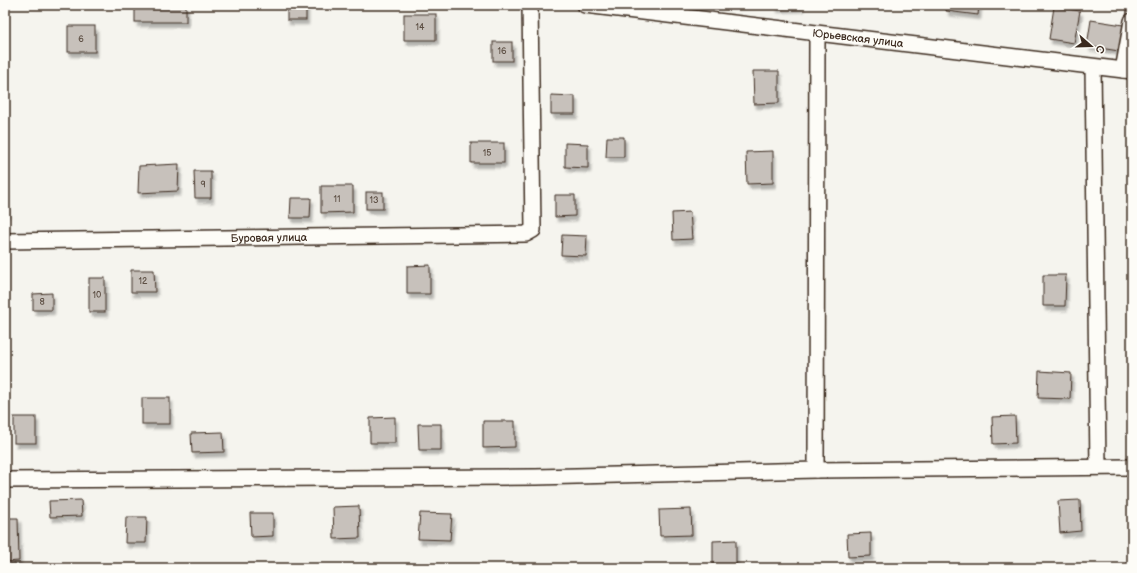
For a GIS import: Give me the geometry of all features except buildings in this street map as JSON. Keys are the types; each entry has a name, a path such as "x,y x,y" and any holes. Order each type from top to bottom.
{"street":[{"name":"Буровая улица","path":"5,241 526,234 533,230 530,5"},
{"name":"Юрьевская улица","path":"585,5 1128,71"},
{"path":"1128,71 1132,21"},
{"path":"816,470 817,34"},
{"path":"1093,67 1098,467"},
{"path":"5,480 536,477 816,470 1132,467"}]}
